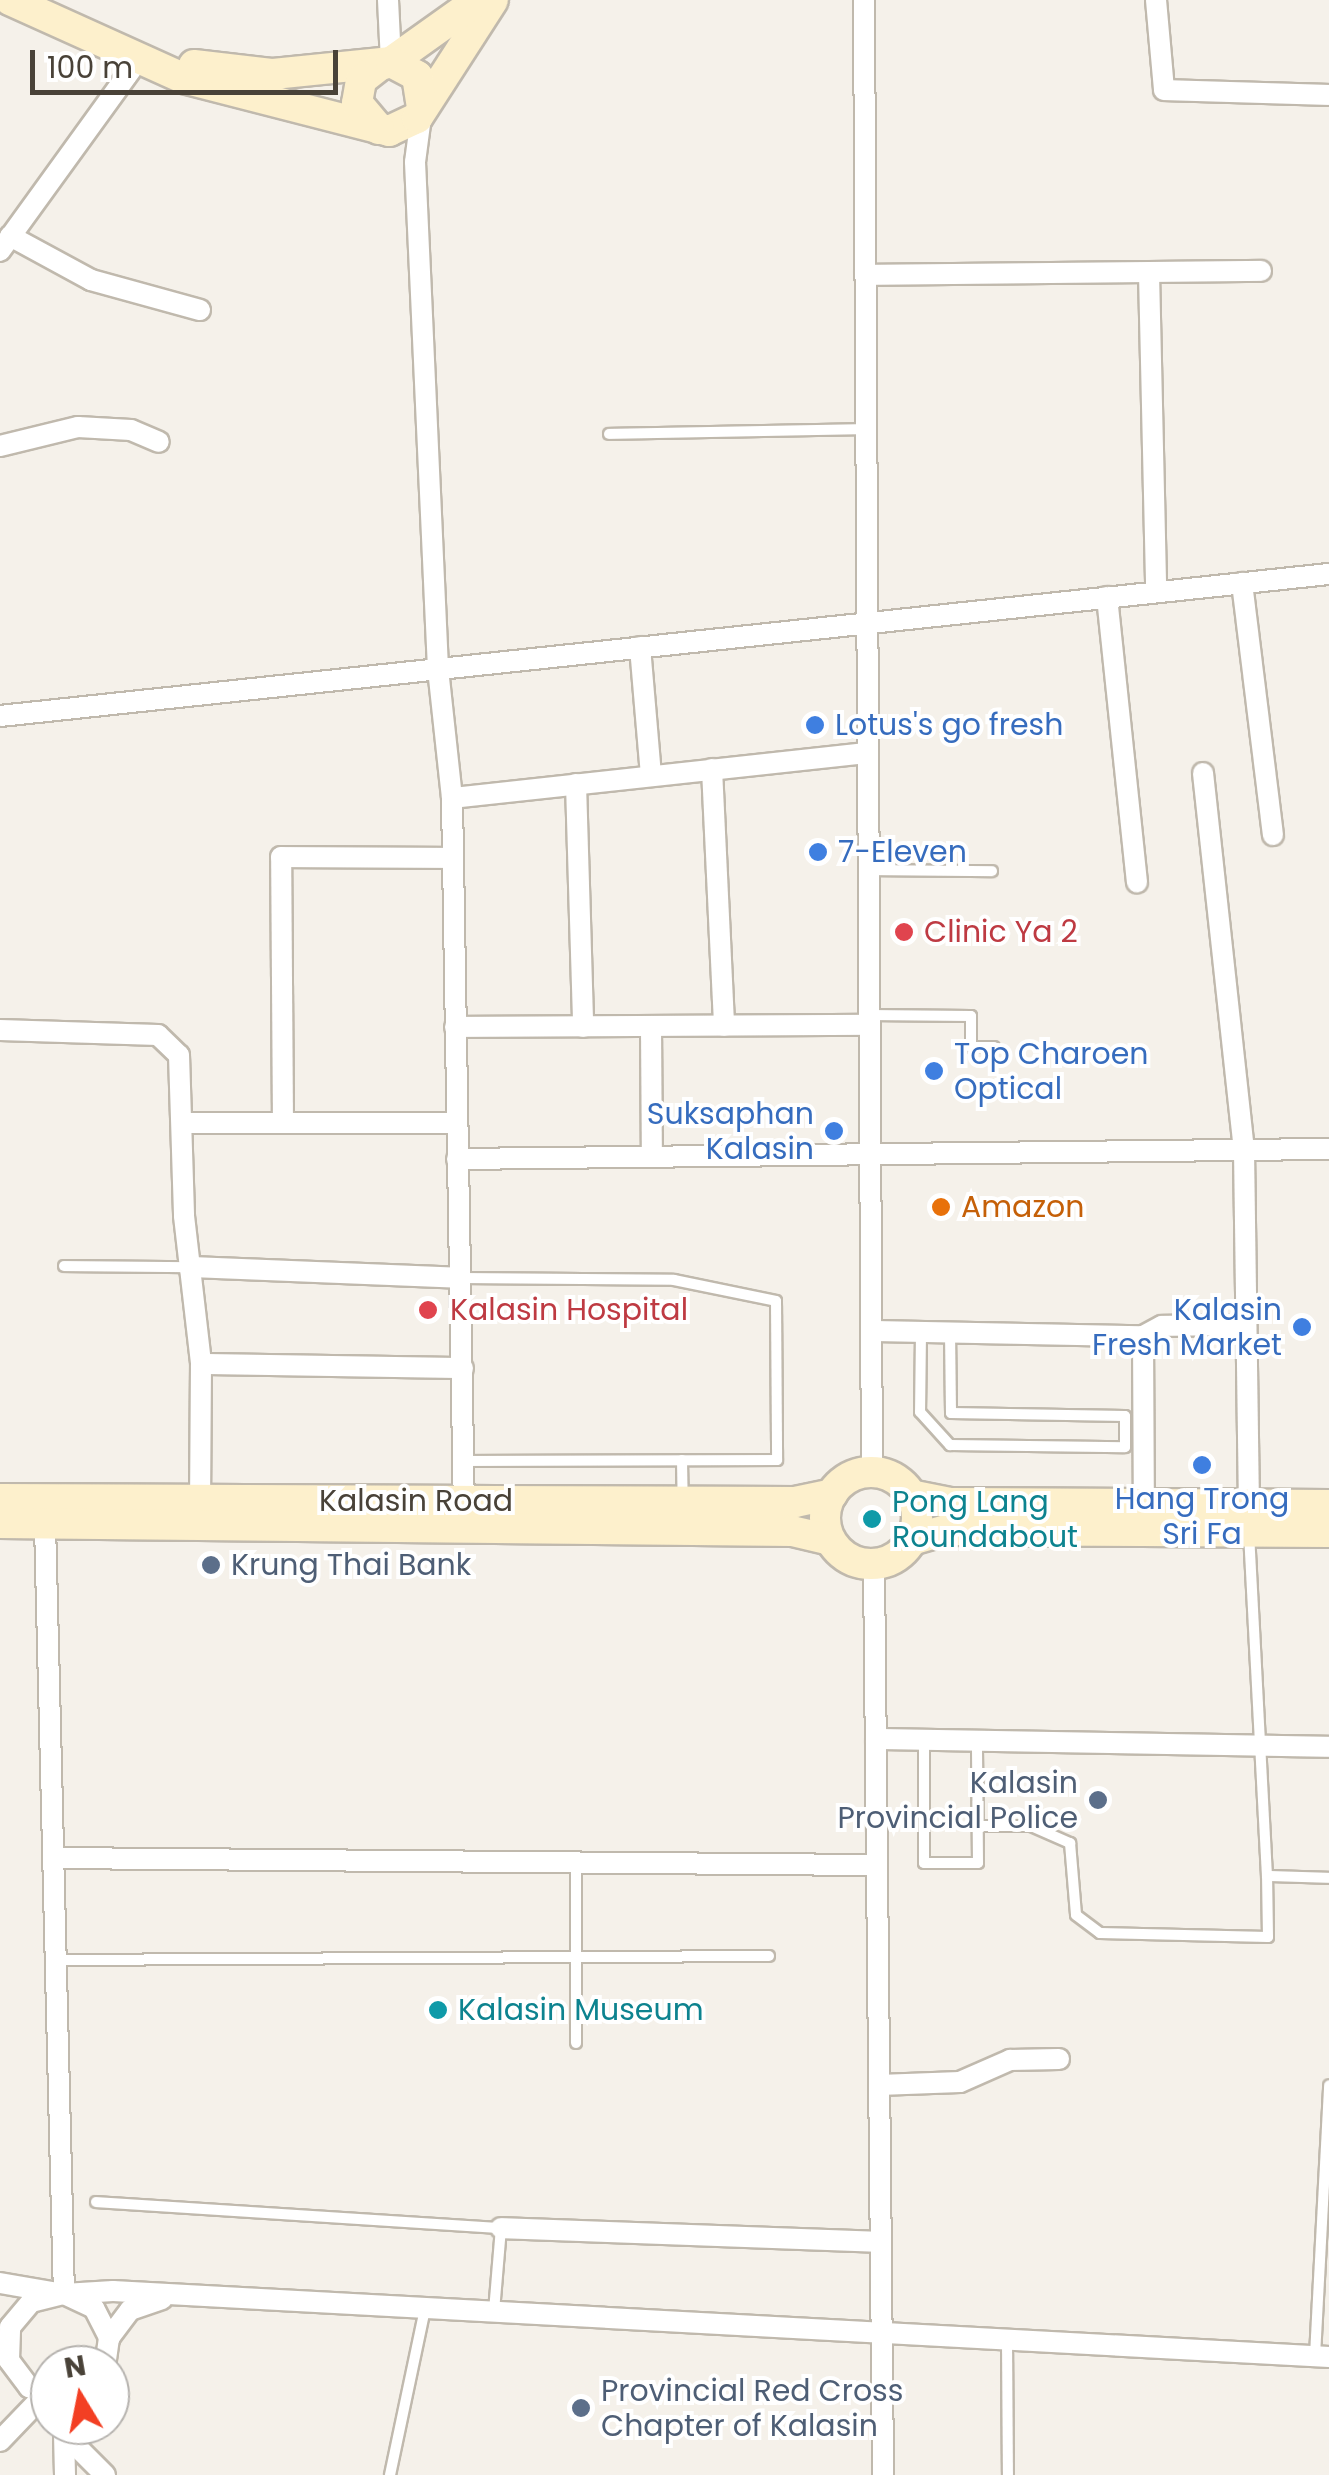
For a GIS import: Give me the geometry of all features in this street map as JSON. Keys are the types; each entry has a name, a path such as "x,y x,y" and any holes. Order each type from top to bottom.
{"main road":[{"path":"10,0 142,55 183,78 242,98 384,130 409,125 493,0"},
{"path":"384,130 361,114 357,91 369,70 392,62 478,0"},
{"path":"142,55 230,73 392,62 417,76 422,108"},
{"path":"910,1495 916,1509 911,1540 902,1552 874,1564 846,1557 830,1540 825,1520 832,1494 850,1477 872,1472 910,1495 950,1503 1144,1505 1329,1532"},
{"name":"Kalasin Road","path":"0,1523 464,1515 683,1502 795,1502 832,1494"},
{"name":"Kalasin Road","path":"0,1500 200,1499 792,1531 830,1540"},
{"path":"911,1540 947,1530 1249,1518 1329,1505"}],"street":[{"path":"388,0 392,62"},
{"path":"864,0 872,1472"},
{"path":"1156,0 1164,90 1329,94"},
{"path":"142,55 5,243 91,280 200,310"},
{"path":"422,108 415,162 438,669 452,798 464,1515"},
{"path":"384,130 415,162"},
{"path":"865,275 1261,271"},
{"path":"1149,273 1156,592"},
{"path":"0,446 78,426 131,430 158,442"},
{"path":"0,716 1329,574"},
{"path":"1242,583 1274,835"},
{"path":"1107,598 1138,882"},
{"path":"640,647 651,776"},
{"path":"452,798 866,753"},
{"path":"712,769 724,1026"},
{"path":"1203,772 1244,1150 1249,1518"},
{"path":"576,784 583,1027"},
{"path":"283,1122 281,857 453,858"},
{"path":"454,1027 724,1026 868,1020"},
{"path":"651,1026 652,1156"},
{"path":"0,1030 158,1034 179,1055 189,1267 201,1364 200,1499"},
{"path":"185,1122 456,1123"},
{"path":"457,1159 1329,1148"},
{"path":"189,1267 461,1278"},
{"path":"872,1331 1143,1336 1162,1326 1245,1325"},
{"path":"1143,1336 1144,1505"},
{"path":"201,1364 463,1368"},
{"path":"45,1524 64,2294"},
{"path":"874,1564 883,2475"},
{"path":"876,1739 1329,1748"},
{"path":"53,1858 877,1866"},
{"path":"879,2085 960,2082 1010,2060 1059,2059"},
{"path":"500,2228 880,2242"},
{"path":"0,2283 64,2294 178,2296 1322,2357"},
{"path":"30,2386 9,2371 10,2327 32,2302 64,2294 94,2308 109,2338"},
{"path":"108,2345 130,2310 178,2296"},
{"path":"0,2440 30,2414"},
{"path":"65,2445 66,2475"},
{"path":"79,2445 105,2475"}],"lane":[{"path":"610,434 864,429"},
{"path":"867,870 992,871"},
{"path":"868,1020 971,1016 971,1046 994,1047"},
{"path":"64,1266 189,1267"},
{"path":"461,1278 674,1280 776,1300 777,1460 464,1460"},
{"path":"921,1332 920,1412 950,1445 1125,1447 1125,1416 952,1413 950,1332"},
{"path":"682,1460 683,1502"},
{"path":"977,1826 1031,1826 1070,1843 1076,1915 1100,1933 1268,1937 1249,1518"},
{"path":"924,1739 924,1863 978,1863 976,1740"},
{"path":"576,1863 576,2043"},
{"path":"1267,1876 1329,1878"},
{"path":"56,1960 770,1956"},
{"path":"1322,2357 1329,2085"},
{"path":"96,2202 500,2228 494,2313"},
{"path":"390,2475 425,2309"},
{"path":"1006,2340 1008,2475"}],"place":[{"name":"Lotus's go fresh","path":"815,725"},
{"name":"7-Eleven","path":"818,852"},
{"name":"Clinic Ya 2","path":"904,932"},
{"name":"Top Charoen Optical","path":"934,1071"},
{"name":"Suksaphan Kalasin","path":"834,1131"},
{"name":"Amazon","path":"941,1207"},
{"name":"Kalasin Hospital","path":"428,1310"},
{"name":"Kalasin Fresh Market","path":"1302,1327"},
{"name":"Hang Trong Sri Fa","path":"1202,1465"},
{"name":"Pong Lang Roundabout","path":"872,1519"},
{"name":"Krung Thai Bank","path":"211,1565"},
{"name":"Kalasin Provincial Police","path":"1098,1800"},
{"name":"Kalasin Museum","path":"438,2010"},
{"name":"Provincial Red Cross Chapter of Kalasin","path":"581,2408"}]}
